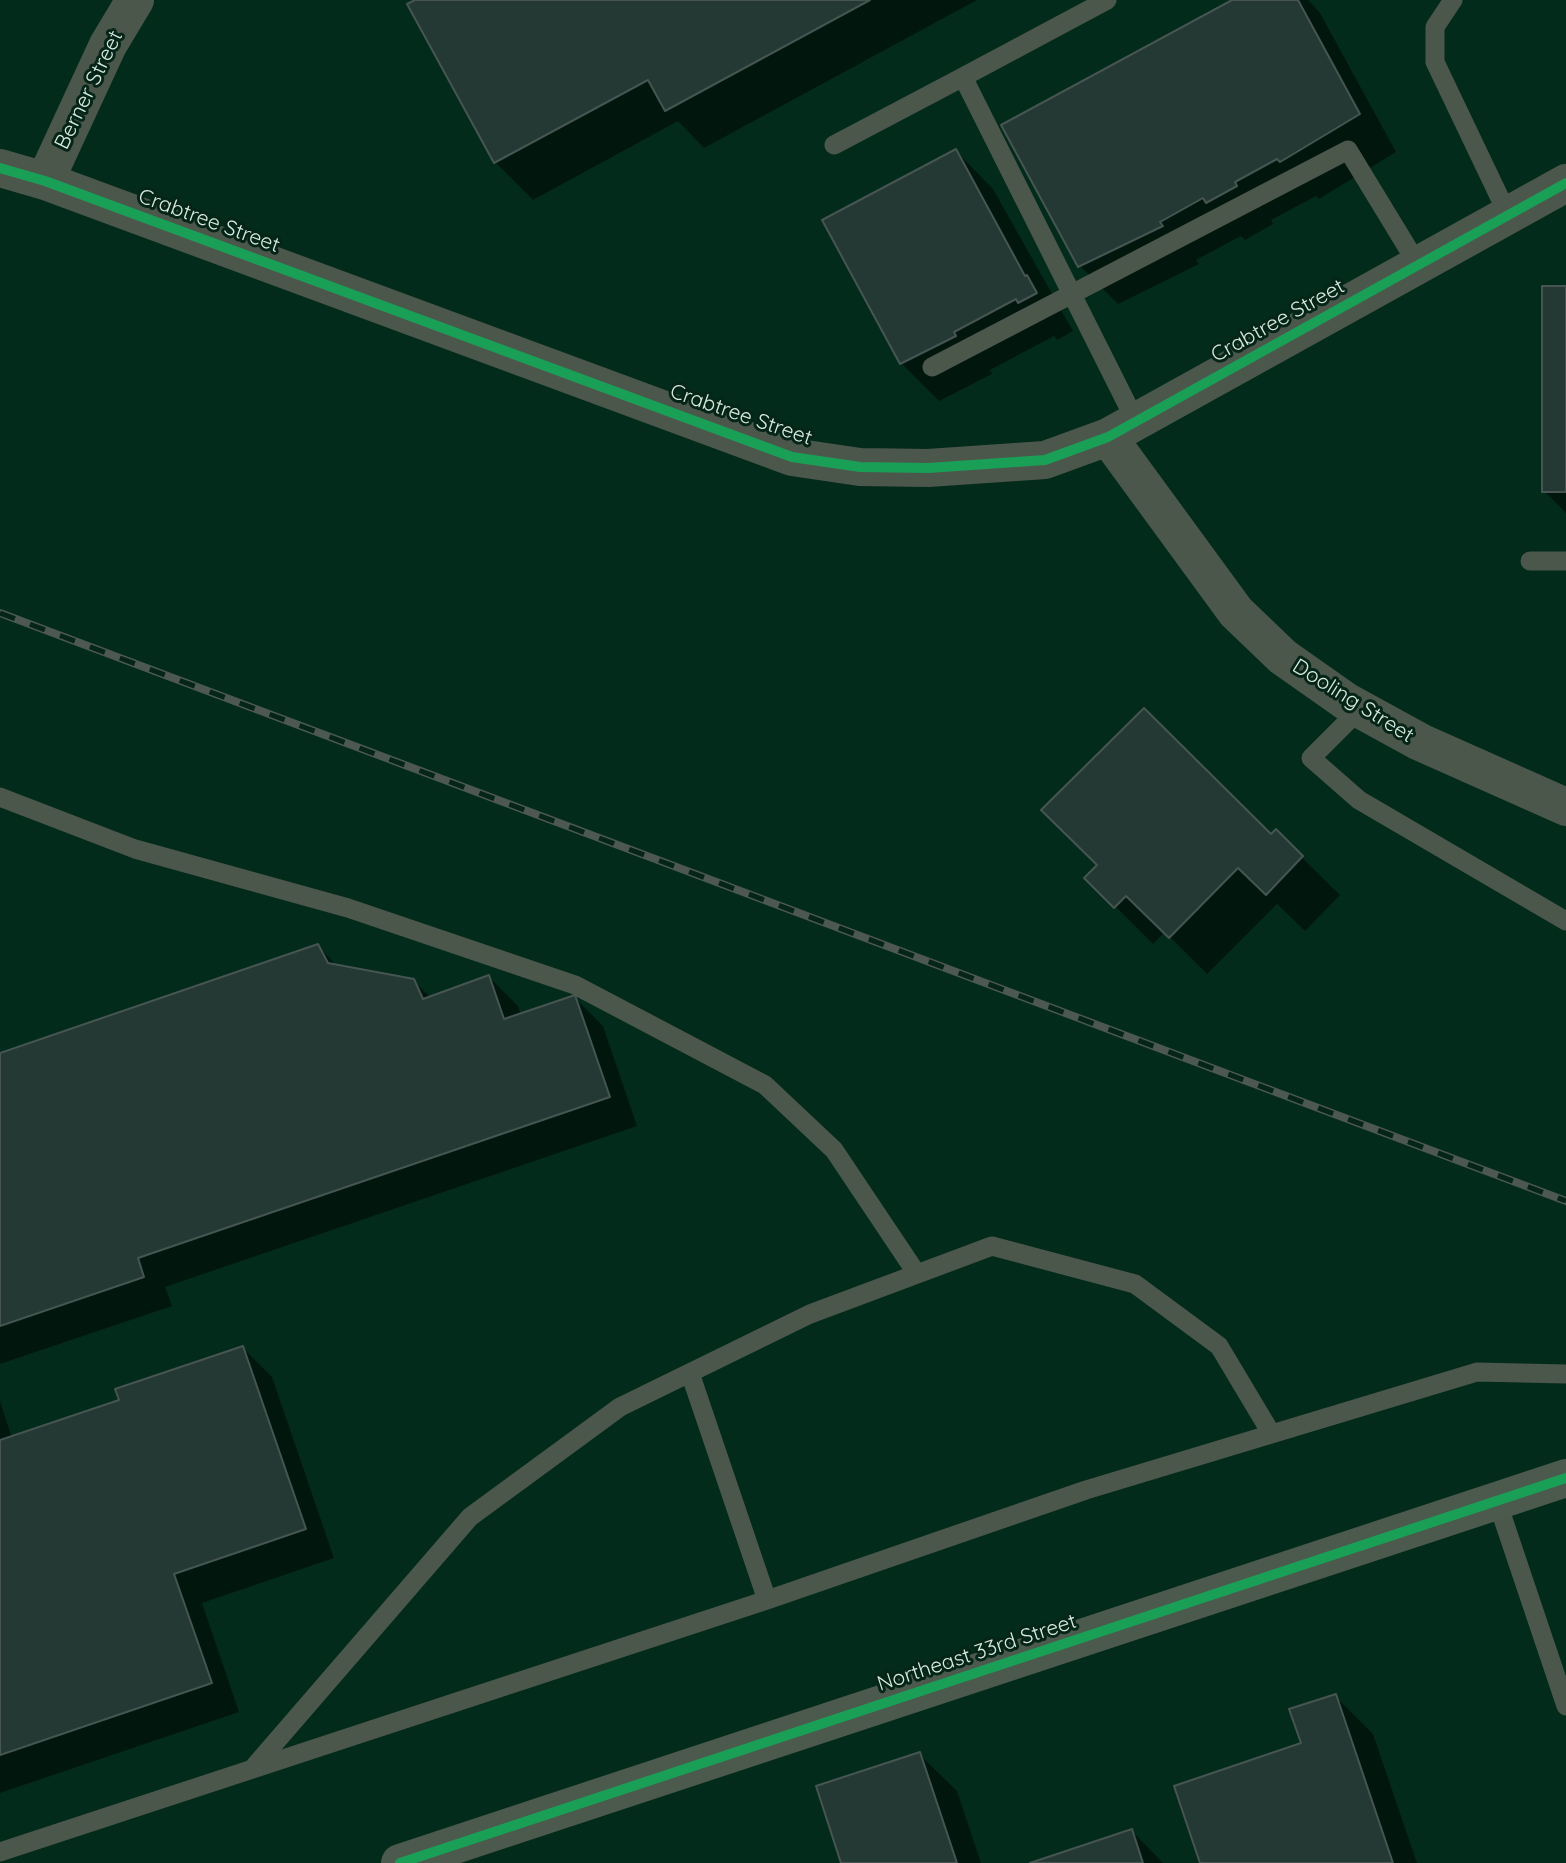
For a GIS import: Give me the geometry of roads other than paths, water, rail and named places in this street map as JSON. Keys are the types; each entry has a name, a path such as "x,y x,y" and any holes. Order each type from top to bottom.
{"street":[{"name":"Berner Street","path":"45,181 108,45 135,0"},
{"name":"Crabtree Street","path":"0,168 45,181 792,457 860,467 928,468 1045,460 1122,430 1566,183"},
{"name":"Dooling Street","path":"1122,430 1236,612 1283,657 1360,709 1420,742 1566,807"},
{"name":"Northeast 33rd Street","path":"400,1863 1566,1478"}],"lane":[{"path":"834,145 1107,0"},
{"path":"1453,0 1435,27 1435,62 1508,215"},
{"path":"963,77 1072,294 1122,430"},
{"path":"932,367 1348,149 1418,265"},
{"path":"1530,561 1566,561"},
{"path":"1360,709 1311,758 1359,800 1566,921"},
{"path":"0,797 135,849 348,908 575,985 765,1085 834,1150 917,1274"},
{"path":"252,1769 470,1517 620,1407 810,1314 992,1246 1135,1284 1219,1346 1271,1433"},
{"path":"0,1852 767,1600 1086,1490 1271,1433 1477,1372 1566,1374"},
{"path":"690,1373 767,1600"},
{"path":"1497,1502 1566,1706"}],"railway":[{"path":"0,613 1566,1201"}]}
